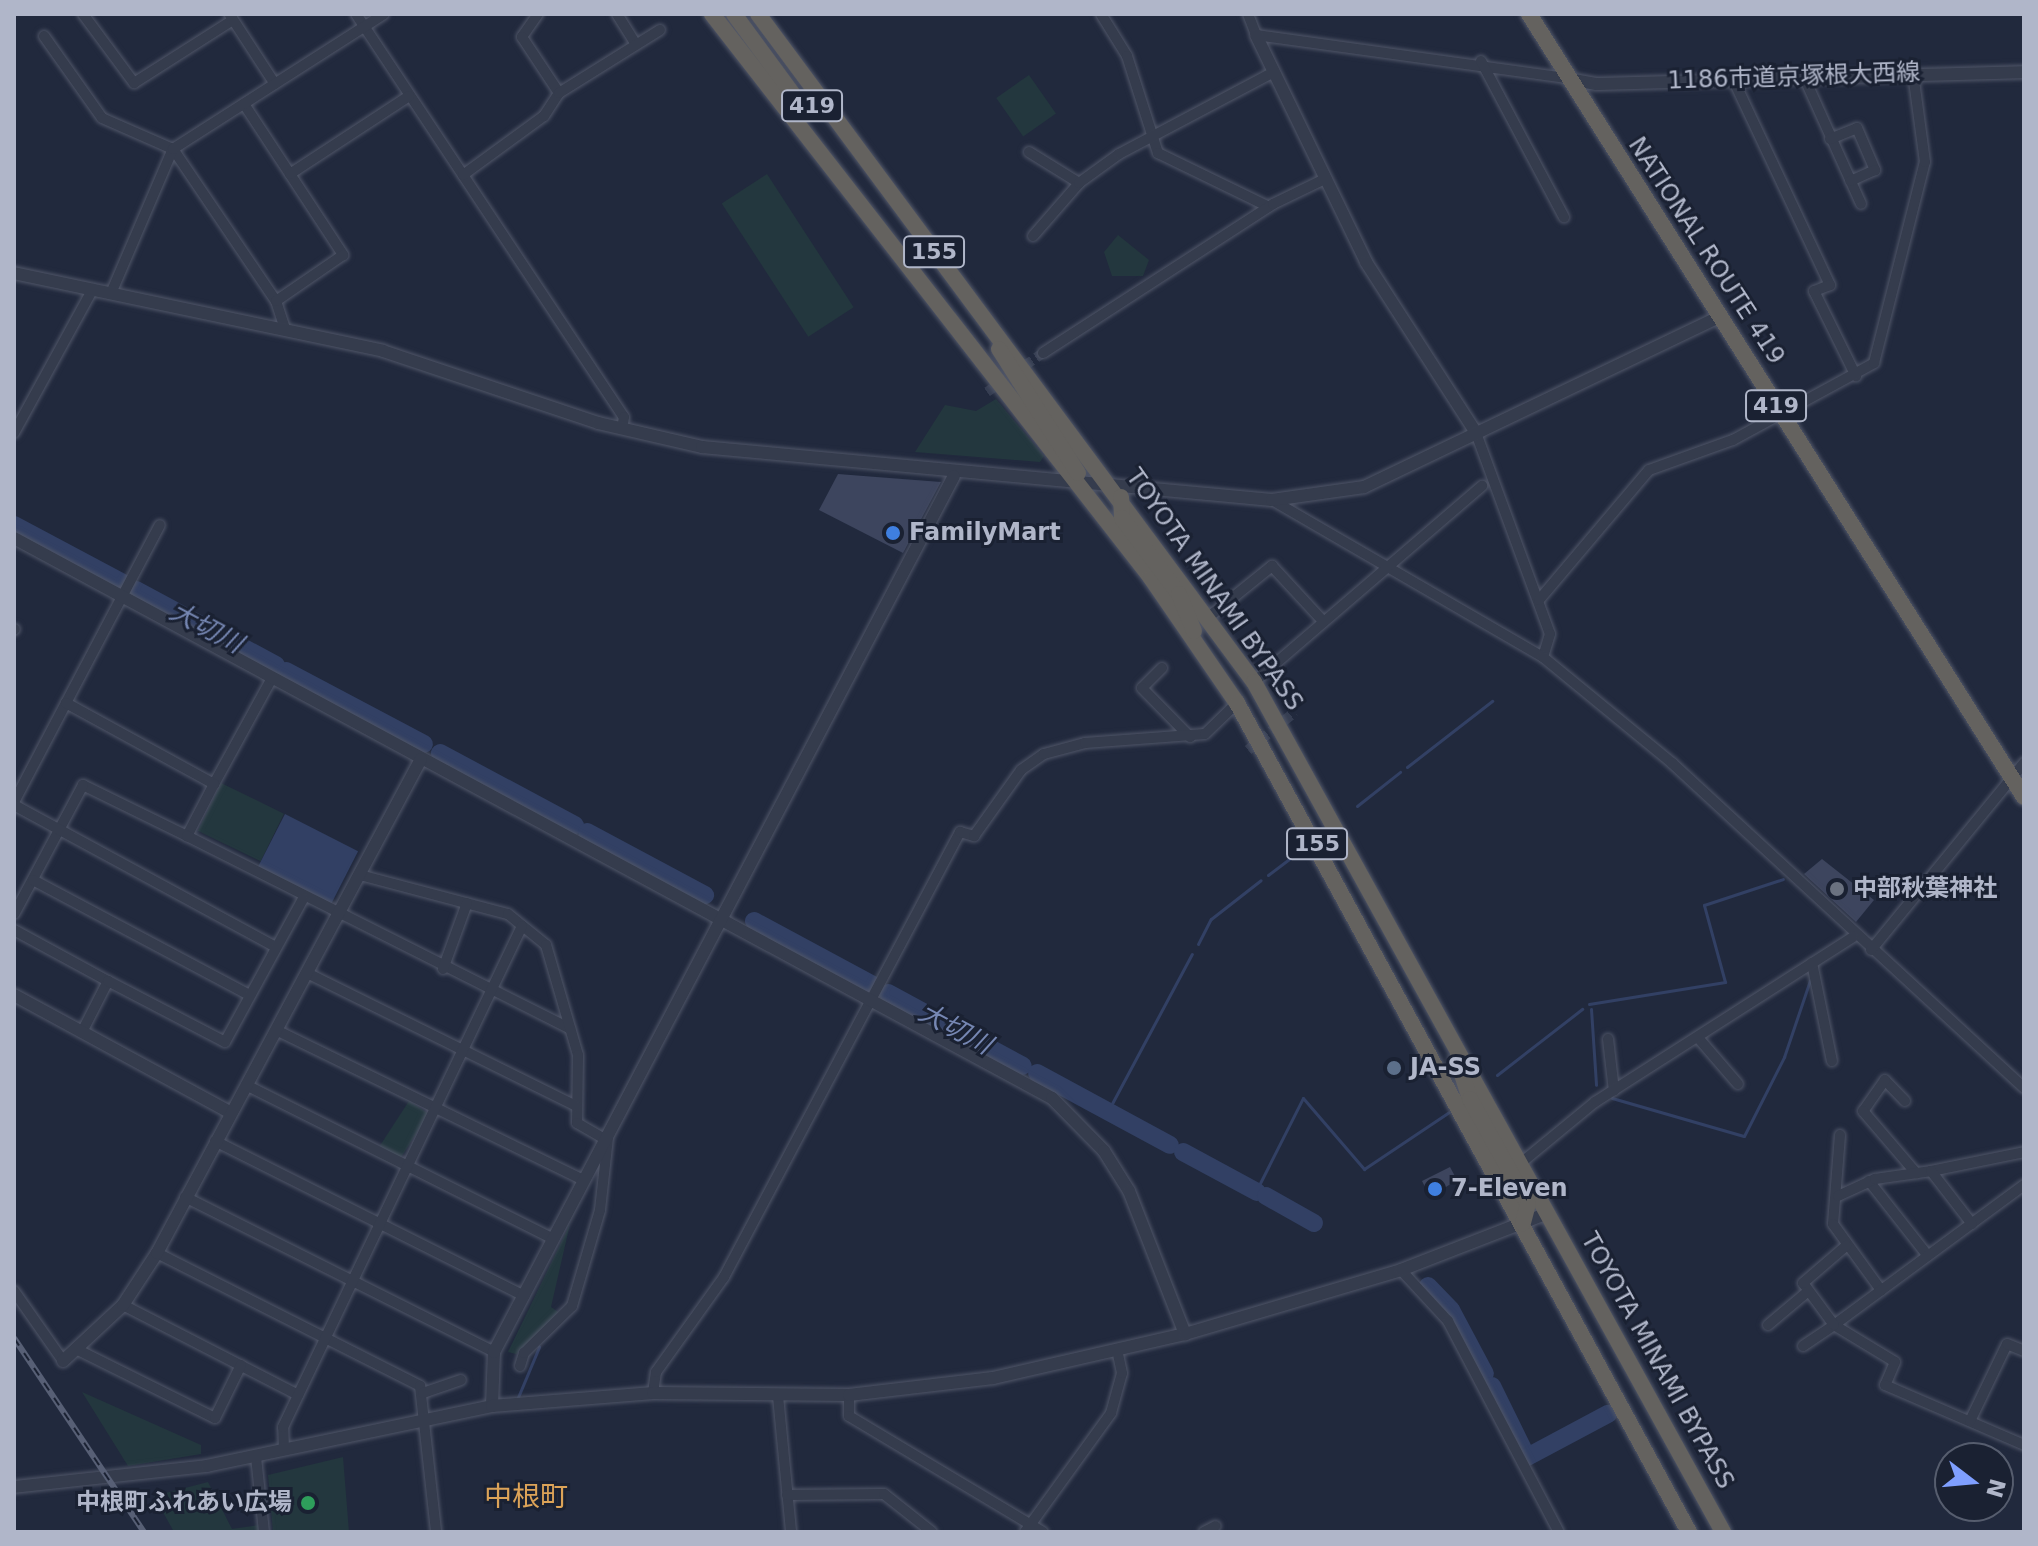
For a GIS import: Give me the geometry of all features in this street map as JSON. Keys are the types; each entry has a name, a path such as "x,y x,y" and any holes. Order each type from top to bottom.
{"highway":[{"name":"TOYOTA MINAMI BYPASS","path":"712,14 844,175 1073,484 1205,654 1237,703 1689,1532"},
{"name":"419","path":"734,14 844,175"},
{"name":"419","path":"744,14 843,146 888,191"},
{"name":"TOYOTA MINAMI BYPASS","path":"758,14 987,322 1121,491 1254,682 1448,1028 1723,1532"},
{"name":"NATIONAL ROUTE 419","path":"1529,14 1565,78 1721,316 2024,797"},
{"path":"987,322 1017,383 1076,464 1073,484"},
{"path":"1121,491 1122,518 1179,594 1205,654"},
{"name":"155","path":"1448,1028 1470,1099 1528,1204 1523,1223"}],"street":[{"path":"83,14 134,83 231,17 275,84"},
{"path":"356,14 624,417 622,429"},
{"path":"112,291 173,149 384,14"},
{"path":"538,14 522,37 559,93"},
{"path":"617,14 635,43"},
{"path":"1101,14 1127,56 1158,153 1269,207"},
{"path":"1248,14 1366,262 1476,433 1550,634 1543,657"},
{"path":"463,175 544,116 559,93 660,30"},
{"path":"1256,35 1481,61 1565,78"},
{"path":"44,36 102,118 173,149 276,301 285,329"},
{"path":"1481,61 1564,217"},
{"path":"1033,236 1079,183 1150,134 1274,72"},
{"name":"1186市道京塚根大西線","path":"1565,78 1596,84 2024,72"},
{"path":"1539,600 1649,470 1733,440 1779,412 1856,376 1874,363 1887,334 1919,200 1925,145 1913,73"},
{"path":"1804,77 1861,204"},
{"path":"1733,79 1830,285 1814,291 1856,376"},
{"path":"290,174 409,96"},
{"path":"244,104 343,255 276,301"},
{"path":"1830,139 1857,128 1875,170 1850,181"},
{"path":"1029,152 1079,183"},
{"path":"1043,353 1269,207 1325,179"},
{"path":"14,273 112,291 383,351 622,429 702,447 954,476 1272,500 1347,493 1721,316"},
{"path":"14,433 93,289"},
{"path":"492,1406 494,1352 554,1239 605,1132 954,476"},
{"path":"1254,682 1321,619 1482,486"},
{"path":"1272,500 1390,564 1543,657 1672,763 1853,937 2024,1088"},
{"path":"160,525 14,804 275,947"},
{"path":"14,538 421,759 872,998 1052,1098 1104,1151 1145,1221 1185,1334"},
{"path":"1210,616 1272,566 1321,619"},
{"path":"1162,668 1142,688 1190,737"},
{"path":"187,836 272,678"},
{"path":"66,703 214,784"},
{"path":"653,1393 656,1372 724,1277 960,832 974,836 1030,761 1085,743 1205,734 1237,703"},
{"path":"14,1291 63,1361 123,1305 157,1253 421,759"},
{"path":"1871,950 2024,763"},
{"path":"14,914 83,785 92,785 336,916 570,1029"},
{"path":"360,875 508,914 546,945 578,1055 577,1123 605,1132"},
{"path":"33,880 249,995"},
{"path":"14,930 225,1042 303,899"},
{"path":"443,969 467,903"},
{"path":"284,1450 283,1427 522,926"},
{"path":"1521,1163 1614,1091 1700,1040 1853,937"},
{"path":"1812,963 1832,1061"},
{"path":"307,973 576,1106"},
{"path":"82,1032 108,981"},
{"path":"14,995 231,1113"},
{"path":"276,1030 583,1180"},
{"path":"1608,1039 1614,1091"},
{"path":"1700,1040 1738,1084"},
{"path":"1905,1101 1885,1080 1863,1111 1916,1173"},
{"path":"246,1085 554,1239"},
{"path":"520,1366 524,1353 572,1306 600,1210 605,1132"},
{"path":"1840,1135 1838,1196 1833,1224 1846,1246 1881,1290"},
{"path":"215,1141 524,1296"},
{"path":"1838,1196 1869,1181 2024,1152"},
{"path":"1931,1171 1972,1224"},
{"path":"1869,1181 1928,1256"},
{"path":"1803,1346 2024,1185"},
{"path":"185,1197 494,1352"},
{"path":"14,1487 102,1483 256,1457 492,1406 653,1393 849,1395 1118,1354 1401,1270 1548,1213"},
{"path":"1846,1246 1803,1283 1806,1293 1834,1325 1895,1362 1885,1385 2024,1445"},
{"path":"157,1253 327,1338 423,1393 461,1380"},
{"path":"1401,1270 1448,1321 1559,1532"},
{"path":"1768,1325 1806,1293"},
{"path":"123,1305 298,1395"},
{"path":"1970,1421 2007,1344 2024,1351"},
{"path":"76,1349 215,1418 241,1365"},
{"path":"1027,1527 1111,1413 1122,1373 1118,1354"},
{"path":"423,1393 436,1532"},
{"path":"849,1395 849,1416 1027,1527 1043,1532"},
{"path":"778,1396 791,1532"},
{"path":"256,1457 264,1532"},
{"path":"787,1495 884,1494 932,1532"},
{"path":"1204,1532 1216,1526"}],"shaded area":[{"path":"1029,75 1056,114 1023,136 996,98"},
{"path":"767,174 854,307 808,337 722,203"},
{"path":"1118,235 1149,260 1143,276 1112,276 1104,252"},
{"path":"996,399 1044,456 1040,462 915,452 945,405 976,411"},
{"path":"221,783 284,814 261,861 198,831"},
{"path":"409,1101 429,1114 400,1159 380,1146"},
{"path":"570,1224 551,1307 564,1316 516,1354 508,1352"},
{"path":"82,1392 201,1445 201,1454 128,1466"},
{"name":"中根町ふれあい広場","path":"343,1457 349,1532 273,1532 268,1475"},
{"path":"208,1482 232,1529 260,1525 261,1532 174,1532 154,1496"}],"water":[{"path":"285,814 358,851 330,906 257,868"}],"building":[{"name":"FamilyMart","path":"838,474 941,482 903,553 819,510"},
{"name":"中部秋葉神社","path":"1822,859 1874,900 1856,922 1804,874"},
{"name":"7-Eleven","path":"1450,1167 1457,1180 1430,1197 1422,1181"}],"waterway":[{"name":"大切川","path":"14,525 125,584"},
{"name":"大切川","path":"136,590 276,665"},
{"name":"大切川","path":"286,671 424,744"},
{"path":"1407,767 1492,701"},
{"name":"大切川","path":"440,753 575,825"},
{"path":"1357,806 1400,772"},
{"name":"大切川","path":"587,832 705,895"},
{"path":"1268,875 1301,850"},
{"path":"1589,1004 1725,982 1704,905 1783,879"},
{"path":"1198,944 1211,919 1261,880"},
{"name":"大切川","path":"754,921 873,985"},
{"path":"1108,1111 1192,954"},
{"path":"1612,1098 1744,1136 1784,1057 1810,980"},
{"name":"大切川","path":"888,993 1023,1066"},
{"path":"1497,1075 1582,1009"},
{"path":"1591,1009 1596,1085"},
{"name":"大切川","path":"1037,1073 1170,1145"},
{"path":"1256,1191 1303,1098 1364,1169 1449,1112"},
{"name":"大切川","path":"1183,1152 1257,1192"},
{"name":"大切川","path":"1266,1196 1314,1223"},
{"name":"大切川","path":"1428,1286 1451,1310 1485,1374"},
{"path":"516,1402 539,1347"},
{"name":"大切川","path":"1492,1386 1527,1457 1608,1414"}],"tunnel":[{"path":"987,392 1043,353"},
{"path":"1248,750 1295,712"}],"railway":[{"path":"14,1338 144,1532"}],"place":[{"name":"FamilyMart","path":"893,533"},
{"name":"中部秋葉神社","path":"1837,889"},
{"name":"JA-SS","path":"1394,1068"},
{"name":"7-Eleven","path":"1435,1189"},
{"name":"中根町ふれあい広場","path":"308,1503"}],"district":[{"name":"中根町","path":"526,1497"}]}
